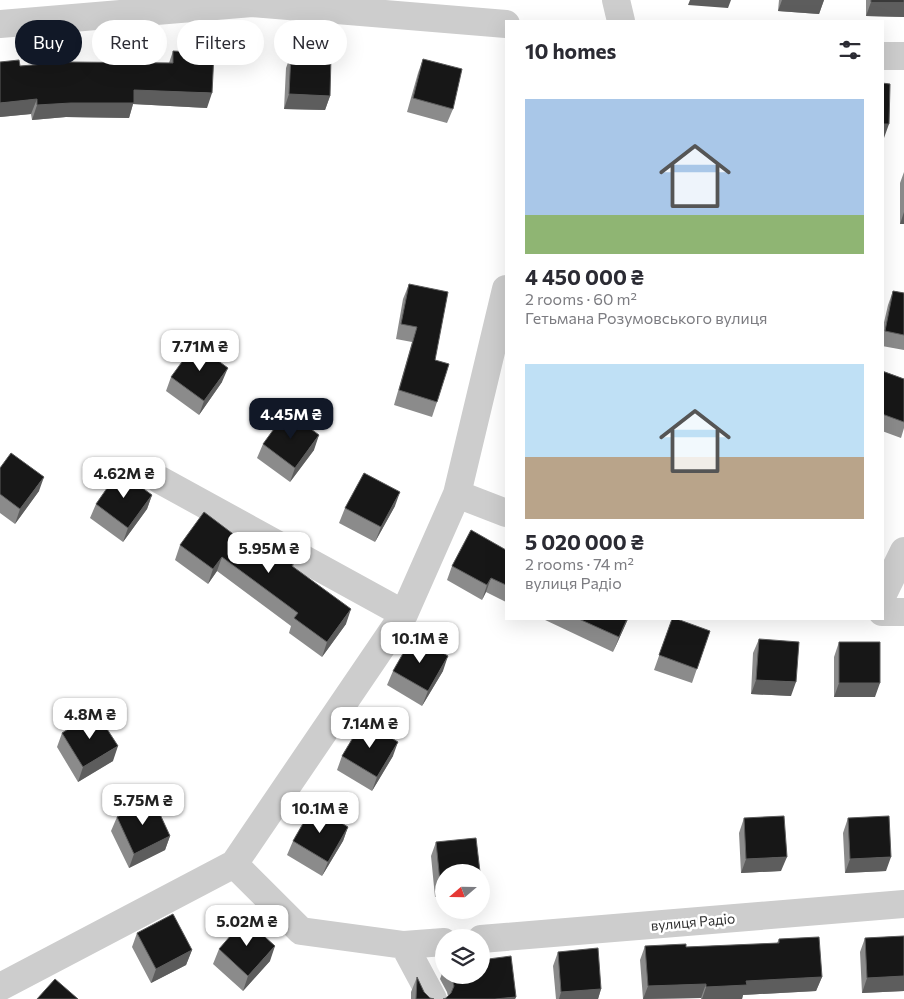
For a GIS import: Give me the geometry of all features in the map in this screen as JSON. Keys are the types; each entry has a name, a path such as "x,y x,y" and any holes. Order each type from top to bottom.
{"street":[{"path":"616,0 621,20"},
{"path":"0,24 252,3 505,24"},
{"path":"884,56 904,56"},
{"path":"0,987 234,864 404,614 457,494 505,293"},
{"path":"160,480 404,614"},
{"path":"457,494 505,513"},
{"path":"884,592 904,551"},
{"path":"884,612 904,612"},
{"path":"234,864 301,931 404,945 435,943"},
{"name":"вулиця Радіо","path":"490,938 904,904"},
{"path":"404,945 433,999"}],"building":[{"path":"871,0 904,0 904,2 871,2"},
{"path":"173,51 177,51 177,65 213,65 212,93 134,90 134,103 37,105 37,99 0,103 0,62 15,60 15,65 20,66 82,65 82,62 92,62 92,65 167,65 167,63 173,63"},
{"path":"423,59 462,69 453,109 413,98"},
{"path":"290,65 331,65 330,96 289,94"},
{"path":"884,83 890,84 889,124 884,124"},
{"path":"409,284 448,292 435,360 449,364 437,402 399,390 417,327 401,324"},
{"path":"893,291 904,293 904,335 885,331"},
{"path":"195,344 228,368 204,401 171,377"},
{"path":"884,372 904,379 904,422 884,415"},
{"path":"287,411 319,435 295,468 263,444"},
{"path":"11,453 44,477 20,509 0,494 0,468"},
{"path":"119,471 152,495 128,528 96,504"},
{"path":"364,473 400,492 381,527 345,508"},
{"path":"204,512 253,549 262,537 295,560 292,566 351,609 327,642 294,618 298,613 222,557 213,569 180,545"},
{"path":"471,530 505,549 505,585 491,578 487,585 452,566"},
{"path":"581,620 627,620 619,637"},
{"path":"672,620 680,620 710,631 697,669 659,655"},
{"path":"413,636 448,656 428,691 393,671"},
{"path":"759,639 799,642 796,682 756,680"},
{"path":"839,642 880,642 880,683 839,683"},
{"path":"96,712 118,746 83,767 62,733"},
{"path":"363,721 398,742 377,777 342,756"},
{"path":"153,799 170,836 134,854 117,817"},
{"path":"313,806 348,827 328,862 293,841"},
{"path":"784,816 787,857 746,859 744,818"},
{"path":"889,816 891,857 850,859 848,818"},
{"path":"476,838 479,864 438,864 436,842"},
{"path":"173,914 192,950 156,969 137,933"},
{"path":"245,919 275,946 248,976 219,949"},
{"path":"904,936 904,976 867,978 865,938"},
{"path":"819,937 822,977 746,981 747,985 706,987 706,984 648,986 645,946 686,944 686,947 779,943 779,939"},
{"path":"598,948 601,989 561,992 558,952"},
{"path":"511,956 516,997 445,999 451,993 453,984 490,984 490,959"},
{"path":"417,977 424,992 434,999 416,999"},
{"path":"55,979 78,999 37,999"}]}
